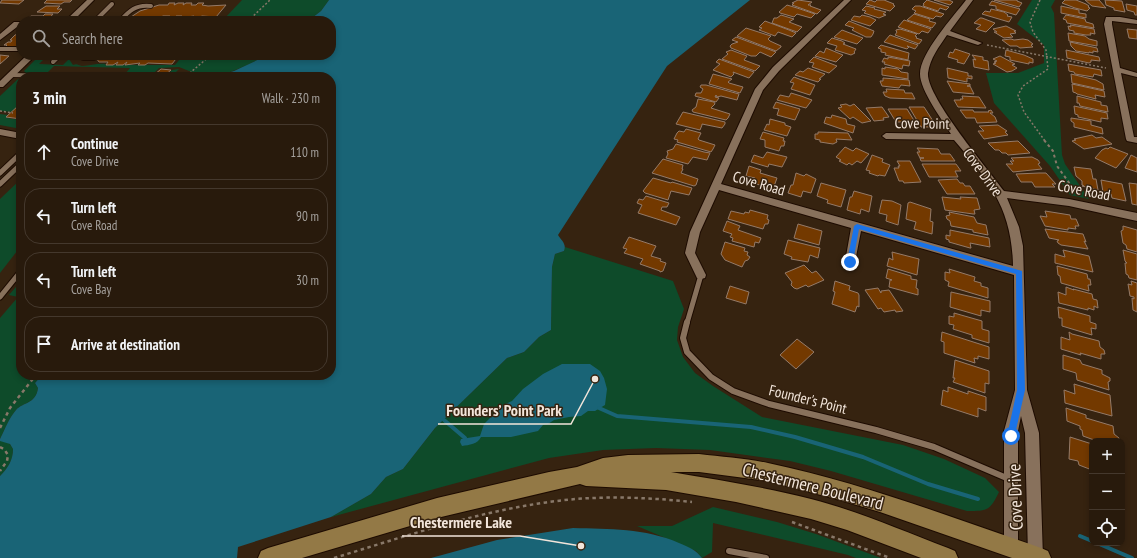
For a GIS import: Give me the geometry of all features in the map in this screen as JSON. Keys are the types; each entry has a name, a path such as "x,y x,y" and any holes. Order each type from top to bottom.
{"main road":[{"name":"Chestermere Boulevard","path":"268,558 450,504 549,481 578,476 603,467 628,464 700,463 734,466 806,481 880,502 1011,552 1038,557"},
{"name":"Chestermere Boulevard","path":"578,476 666,481 736,492 811,509 846,520 948,558"}],"street":[{"path":"74,16 91,0"},
{"name":"Cove Road","path":"848,0 776,69 759,89 715,186 1019,272"},
{"name":"Cove Drive","path":"970,0 930,53 924,74 929,91 957,137 978,162 1001,194 1014,227 1018,246 1021,390 1032,433 1038,557"},
{"path":"1137,22 1109,19 1108,24 1130,138 1137,140"},
{"path":"0,38 16,25"},
{"path":"945,32 978,43"},
{"path":"0,49 16,49"},
{"path":"0,85 27,60"},
{"path":"1118,70 1137,75"},
{"path":"0,132 16,135"},
{"name":"Cove Point","path":"886,136 957,137"},
{"path":"701,275 690,253 695,232 715,186"},
{"name":"Cove Road","path":"1001,194 1066,201 1137,217"},
{"path":"850,262 857,226"},
{"name":"Cove Drive","path":"1011,552 1011,431 1021,390"}],"lane":[{"path":"100,16 112,4"},
{"path":"124,16 132,7 146,5 151,6"},
{"path":"11,75 16,75"},
{"path":"0,173 16,158"},
{"path":"0,184 16,169"},
{"name":"Founder's Point","path":"701,275 683,338 688,352 711,377 733,391 769,404 876,430 934,447 1010,479"},
{"path":"0,297 16,277"},
{"path":"728,551 766,558"}],"path":[{"path":"253,16 270,0"},
{"path":"1040,0 1030,22 1033,32 1043,43 1047,56 1048,69 1026,83 1019,90 1018,97 1028,120 1053,151 1058,168 1080,198"},
{"path":"978,43 1109,69"},
{"path":"191,72 205,60"},
{"path":"0,111 13,113"},
{"path":"0,428 10,408 32,380"},
{"path":"0,447 4,448 8,457 6,463 0,471"},
{"path":"334,558 468,518 530,506 577,499 650,498 693,502"},
{"path":"786,520 890,558"}],"green space":[{"path":"242,0 329,0 321,11 314,16 227,16"},
{"path":"1032,0 1055,0 1051,7 1054,13 1062,155 1065,164 1089,199 1070,195 1050,166 994,103 986,73 1018,73 1044,63 1044,45 1017,24"},
{"path":"35,60 43,60 39,64 63,65 70,60 73,65 77,64 82,66 103,64 175,65 179,60 258,60 229,72 192,72 179,67 159,68 155,72 127,72 130,68 54,66 48,72 24,71"},
{"path":"179,69 176,72 170,72 172,70"},
{"path":"16,81 16,110 14,112 0,111 0,96"},
{"path":"0,114 8,115 7,118 16,119 16,128 0,125"},
{"path":"16,184 16,252 0,273 0,199"},
{"path":"565,247 673,281 684,309 678,327 677,340 683,357 695,373 762,417 903,445 944,459 985,478 999,492 996,498 987,509 967,511 831,471 790,461 710,450 656,448 603,450 549,458 331,517 371,494 386,477 403,469 435,428 507,358 524,352 539,337 551,330 552,267 555,254 564,251"},
{"path":"16,287 16,297 9,295"},
{"path":"16,299 16,380 38,380 35,383 38,388 35,397 32,400 16,410 9,420 0,439 0,318"},
{"path":"0,441 5,441 11,445 13,449 10,464 0,476"},
{"path":"713,507 777,522 816,534 881,558 856,558 713,523 712,552 702,558 696,551 637,526 672,526"}],"water":[{"path":"329,0 750,0 667,66 558,235 564,244 565,249 564,251 555,254 552,267 551,330 539,337 524,352 507,358 435,428 403,469 386,477 371,494 331,517 238,547 237,558 0,558 0,476 10,464 13,449 10,444 0,441 0,439 9,420 16,410 35,397 38,388 35,383 38,380 336,380 336,72 231,72 257,60 336,60 336,16 314,16 321,11"},
{"path":"562,364 590,364 600,371 607,389 605,405 595,411 588,411 581,416 554,420 543,425 538,431 511,437 481,437 476,443 462,446 460,442 461,439 480,436 484,424 503,405 512,401 523,389 543,374"},
{"path":"573,528 627,530 653,534 689,547 702,558 431,558 497,540"}],"building":[{"path":"2,0 24,0 19,4 0,3"},
{"path":"47,0 72,0 61,4 44,3"},
{"path":"798,0 812,2 808,5 821,10 817,14 792,5 794,3 792,3"},
{"path":"870,0 875,2 877,0 884,0 894,4 893,5 895,6 890,11 866,4"},
{"path":"927,0 949,7 946,10 940,8 938,11 923,6"},
{"path":"934,0 949,0 953,2 950,5"},
{"path":"994,0 1017,0 1022,3 1019,7"},
{"path":"1065,0 1076,0 1086,4 1090,8 1087,11 1075,8 1062,3"},
{"path":"1085,0 1099,0 1106,8 1092,6"},
{"path":"1105,0 1122,1 1125,12 1114,10 1114,8 1106,5"},
{"path":"992,1 1020,9 1016,15 996,9 996,6 989,5"},
{"path":"169,3 175,3 174,5 184,3 183,5 186,3 192,3 191,5 196,5 198,3 204,3 202,5 226,5 217,16 132,16 140,11 159,5 168,5"},
{"path":"1126,4 1137,6 1137,15 1135,15 1134,12 1127,10"},
{"path":"787,5 815,14 811,18 797,14 794,17 779,12"},
{"path":"46,6 60,6 57,9 62,9 58,13 37,12"},
{"path":"866,6 886,12 883,14 886,15 879,18 864,13 866,11 862,10"},
{"path":"915,6 920,6 944,14 941,17 936,16 933,19 914,13 916,11 912,9"},
{"path":"1061,6 1079,10 1079,13 1086,14 1086,18 1061,13"},
{"path":"991,9 1004,12 1008,15 1007,16 1012,17 1009,22 982,14 985,11 990,12"},
{"path":"45,14 53,14 51,16 43,16"},
{"path":"914,14 930,19 929,21 936,23 932,28 907,20"},
{"path":"781,15 794,19 789,22 802,27 797,32 772,23 774,18"},
{"path":"862,15 876,20 870,26 851,20 854,16 860,17"},
{"path":"1066,15 1085,19 1086,22 1093,24 1094,28 1067,23 1066,20 1063,19"},
{"path":"980,18 995,23 986,32 976,29 981,25 974,23"},
{"path":"904,20 931,29 928,33 922,31 919,34 898,27"},
{"path":"765,21 796,33 792,37 778,32 775,36 759,30 762,28 759,27"},
{"path":"849,21 874,31 873,34 871,37 866,37 852,30 854,28 845,25"},
{"path":"1070,25 1094,29 1095,34 1090,33 1091,35 1086,35 1074,33 1074,31 1069,30 1068,26 1071,27"},
{"path":"1006,26 1016,31 1014,31 1016,33 1010,34 1013,37 1004,38 994,32 997,32 993,29"},
{"path":"746,28 771,36 768,39 781,47 776,51 737,36"},
{"path":"900,29 917,34 915,36 917,37 916,38 922,40 919,44 895,35 897,32 896,30"},
{"path":"1127,29 1137,30 1137,39 1129,38"},
{"path":"842,30 863,38 857,44 834,37"},
{"path":"1068,33 1085,36 1089,39 1097,41 1097,46 1069,41"},
{"path":"15,35 16,47 5,47 7,45 4,45 11,42 12,40 10,40"},
{"path":"890,35 918,45 915,49 907,46 909,47 907,49 884,42"},
{"path":"736,37 776,52 771,57 760,52 756,56 751,56 731,48 730,46 732,44 738,42 732,40"},
{"path":"832,38 842,41 845,43 843,44 856,49 854,52 855,53 851,55 835,50 837,46 827,43"},
{"path":"1002,40 1028,40 1033,44 1031,45 1033,47 1020,48 1017,46 1010,46"},
{"path":"1070,42 1097,48 1098,52 1093,51 1093,53 1089,53 1076,51 1071,46"},
{"path":"881,45 909,53 908,60 885,55 886,53 881,52 881,49 878,48"},
{"path":"826,48 843,55 836,62 815,56 820,51 824,53"},
{"path":"955,49 970,54 964,64 957,62 958,60 948,57 950,52 953,53"},
{"path":"731,50 747,56 744,60 760,66 755,71 722,59 728,54 726,52"},
{"path":"1006,50 1033,59 1033,63 1029,62 1029,64 1010,60 1010,57 1005,56"},
{"path":"1066,50 1099,57 1100,61 1091,60 1089,63 1067,58"},
{"path":"0,55 9,56 0,64"},
{"path":"972,55 983,57 983,60 988,61 989,70 974,67 973,59 976,60"},
{"path":"1000,56 1015,64 1012,65 1017,68 1007,72 993,64 997,61 993,59"},
{"path":"814,57 837,66 829,73 812,67 814,63 809,62"},
{"path":"888,57 910,61 909,66 903,65 902,69 884,64 885,62 882,62 884,58 888,59"},
{"path":"719,59 754,72 749,78 733,72 734,74 731,77 713,70 720,64 716,62"},
{"path":"98,60 175,60 172,64 148,63 145,65 138,65 140,63 125,65 127,62 123,65 116,65 118,62 113,65 106,65 108,62 99,62"},
{"path":"1068,64 1101,70 1102,76 1094,74 1093,77 1075,74 1074,72 1069,71"},
{"path":"885,67 898,69 901,72 908,73 908,79 882,75 882,68 885,69"},
{"path":"808,68 825,74 819,79 821,79 818,82 795,75"},
{"path":"947,68 968,73 968,76 972,76 972,79 967,78 967,82 948,78"},
{"path":"161,69 171,70 169,72 158,72"},
{"path":"713,74 732,79 728,82 729,83 743,87 740,93 709,84"},
{"path":"1071,74 1096,80 1103,84 1104,90 1072,83"},
{"path":"794,77 815,85 810,95 791,89 794,83 790,82"},
{"path":"883,78 909,80 910,86 901,85 899,88 882,86 880,81 883,81"},
{"path":"947,81 970,84 974,94 953,92"},
{"path":"1072,84 1104,91 1105,97 1095,95 1096,99 1077,94 1073,92"},
{"path":"701,85 739,94 737,100 721,96 717,97 716,95 715,97 719,98 716,102 695,96 696,93 701,93 703,89 700,87"},
{"path":"886,89 904,90 905,93 912,93 915,99 890,98 885,96 883,92 887,92"},
{"path":"791,93 812,100 806,108 777,100 780,95 789,97"},
{"path":"962,96 979,97 986,108 958,107 954,100 963,99"},
{"path":"1077,96 1101,102 1101,105 1107,106 1108,112 1080,106 1079,103 1077,103"},
{"path":"698,99 714,102 715,104 711,108 730,114 728,118 726,120 693,112 692,110 696,107"},
{"path":"776,102 800,109 795,120 777,115 779,109 773,108"},
{"path":"846,104 850,106 854,104 871,121 862,123 853,117 850,119 838,108 842,107 840,105"},
{"path":"1074,106 1107,113 1108,119 1101,118 1101,122 1078,117 1078,115 1075,114"},
{"path":"882,107 889,117 883,118 884,120 874,121 866,108"},
{"path":"909,107 924,107 933,121 928,122 931,127 921,127"},
{"path":"16,108 16,118 6,117"},
{"path":"888,109 907,109 918,127 906,127 903,122 896,122"},
{"path":"960,110 989,112 988,111 991,110 993,113 990,113 995,117 997,122 977,123 975,118 966,118"},
{"path":"683,112 725,122 725,124 722,128 702,124 700,130 676,124"},
{"path":"832,115 846,119 847,124 855,126 853,133 824,123 826,117 831,118"},
{"path":"1071,118 1091,121 1091,125 1102,128 1103,134 1074,127 1074,123 1071,121"},
{"path":"770,119 785,123 785,125 791,127 787,136 764,130 767,124 769,125"},
{"path":"998,125 1007,131 1005,132 1008,135 984,139 978,131 984,131 979,126"},
{"path":"686,129 701,133 698,139 699,140 715,145 711,152 677,142 678,140 674,139 677,133 679,131 684,132"},
{"path":"763,132 784,138 784,146 781,146 779,151 765,147 765,140 760,139"},
{"path":"818,132 848,133 852,140 836,139 837,142 833,144 820,142 820,140 815,139 815,134 818,134"},
{"path":"1092,135 1096,138 1102,137 1112,144 1084,149 1072,141 1076,140 1074,139"},
{"path":"1018,141 1030,153 1008,155 999,150 995,150 988,143"},
{"path":"676,144 710,153 707,160 693,157 688,164 666,158 668,154 667,151 673,149"},
{"path":"845,147 853,151 856,148 869,154 861,163 857,161 852,165 849,163 847,165 839,161 841,160 836,157"},
{"path":"1110,147 1128,154 1116,168 1095,158 1102,150"},
{"path":"917,148 938,149 941,154 950,154 955,161 921,161 917,152 920,152"},
{"path":"767,152 787,157 782,167 769,164 768,167 751,162 754,155 763,158"},
{"path":"872,155 883,159 882,162 890,165 885,176 878,176 869,173 870,171 866,170"},
{"path":"1131,155 1137,158 1137,172 1125,168"},
{"path":"1032,157 1038,160 1040,163 1038,164 1042,169 1013,172 1006,164 1013,164 1010,161 1014,161 1011,158"},
{"path":"663,159 683,165 681,173 698,179 696,185 694,186 652,173"},
{"path":"897,161 910,161 921,182 904,183 903,181 899,181 894,168 899,168 898,166 900,166"},
{"path":"922,164 956,164 961,171 955,171 958,177 929,177"},
{"path":"749,166 761,170 760,173 777,178 773,189 753,183 755,178 746,176"},
{"path":"1074,167 1091,169 1093,179 1096,179 1098,190 1082,186 1084,186 1082,185 1082,181 1076,176"},
{"path":"796,173 804,176 806,174 816,179 811,193 803,191 801,197 788,193 791,185 793,185"},
{"path":"1046,173 1056,184 1052,184 1055,187 1035,187 1032,182 1021,182 1016,174"},
{"path":"653,178 692,188 689,195 671,191 668,200 645,193 643,191"},
{"path":"957,179 965,186 970,186 975,194 947,194 938,180"},
{"path":"1101,180 1122,184 1126,201 1112,198 1111,194 1103,192"},
{"path":"821,183 846,190 841,207 827,203 828,200 817,196"},
{"path":"1129,183 1137,184 1137,205 1132,204"},
{"path":"854,191 872,196 869,212 861,209 860,214 847,210 850,197 852,197"},
{"path":"646,196 669,203 667,207 662,207 661,210 680,217 676,225 638,213 642,205 637,203 639,199 643,200"},
{"path":"942,197 961,199 960,197 977,198 980,209 974,210 975,214 945,210"},
{"path":"882,200 892,201 901,205 898,225 886,221 887,215 879,213"},
{"path":"910,202 931,209 930,221 933,222 932,234 914,229 916,222 906,219 908,203"},
{"path":"750,210 768,215 768,224 765,224 763,229 728,219 731,211 744,214 745,212 749,213"},
{"path":"1045,211 1070,215 1071,219 1076,219 1079,226 1075,226 1076,229 1068,228 1068,230 1045,226 1040,216 1047,217"},
{"path":"949,212 974,217 977,223 986,225 988,235 973,232 973,230 951,226 950,221 946,216 950,215"},
{"path":"727,221 740,226 738,230 761,238 759,243 755,242 754,247 732,241 733,238 730,237 732,234 723,231"},
{"path":"798,224 822,231 819,245 794,238"},
{"path":"1123,226 1137,230 1137,252 1127,249 1126,245 1123,243 1121,231 1123,230"},
{"path":"1045,229 1083,234 1086,242 1084,241 1088,249 1061,245 1057,241 1059,240 1049,238"},
{"path":"950,230 989,238 990,247 970,243 970,248 949,242 949,240 946,239 946,235 950,236"},
{"path":"629,237 656,246 651,256 661,259 660,261 666,263 663,271 660,272 640,264 643,259 624,253 627,249 623,248"},
{"path":"788,240 820,248 818,258 810,255 808,262 791,259 792,257 784,254"},
{"path":"725,242 745,248 744,251 748,252 747,255 750,257 745,261 742,267 725,260 721,254"},
{"path":"1063,250 1089,256 1093,272 1055,263 1055,254 1065,257"},
{"path":"1123,250 1137,254 1137,280 1129,278 1126,274 1125,263 1127,263 1125,261"},
{"path":"892,252 919,259 917,275 887,266 889,258 893,260"},
{"path":"804,265 812,273 816,271 824,280 808,287 806,285 797,289 794,288 791,285 792,282 785,273"},
{"path":"1057,266 1087,274 1091,285 1088,285 1089,291 1061,283"},
{"path":"888,269 911,276 911,279 917,280 916,288 918,289 918,295 889,287 890,280 892,280 886,278"},
{"path":"949,269 975,277 974,281 981,283 981,286 988,288 988,298 948,286 949,282 945,280 945,272 950,273"},
{"path":"835,281 850,286 849,290 858,293 859,307 857,306 855,312 832,304 835,292 833,291"},
{"path":"1131,281 1137,283 1137,312 1133,310 1132,298 1134,299 1134,297 1130,296 1128,284 1132,285"},
{"path":"730,286 749,292 746,304 726,298"},
{"path":"1066,287 1092,294 1093,299 1097,300 1098,308 1094,306 1094,310 1088,308 1088,310 1059,303 1058,292 1066,295"},
{"path":"878,288 881,293 881,291 889,290 903,311 896,312 895,310 884,312 881,308 878,309 865,290"},
{"path":"951,292 990,301 990,312 981,310 981,316 950,307"},
{"path":"1058,307 1090,316 1090,322 1096,324 1096,329 1091,328 1092,335 1062,326 1062,318 1059,318"},
{"path":"954,313 982,321 982,329 989,331 989,343 972,338 972,335 953,329 954,325 949,324 949,316 954,317"},
{"path":"942,332 989,347 989,359 978,356 978,359 974,358 975,363 944,353 944,342 941,341"},
{"path":"1069,332 1099,341 1100,347 1104,350 1105,354 1101,354 1101,359 1061,349 1061,337 1070,340"},
{"path":"797,339 814,352 796,369 780,355"},
{"path":"1063,355 1080,360 1082,364 1102,370 1102,374 1110,378 1110,381 1108,382 1109,390 1077,380 1076,373 1063,369"},
{"path":"955,360 989,371 989,384 985,383 985,393 953,382 955,378 953,378"},
{"path":"1074,384 1110,395 1112,416 1065,403 1064,390 1075,394"},
{"path":"948,387 968,394 968,391 986,397 986,411 978,408 978,417 941,405 943,390 948,392"},
{"path":"1066,408 1086,415 1086,418 1113,426 1114,434 1119,438 1089,438 1083,436 1080,426 1067,421"},
{"path":"1070,437 1089,443 1089,469 1079,465 1078,461 1069,459"}],"waterway":[{"path":"599,408 617,416 751,427 795,437 863,457 928,484 978,499"},
{"path":"444,420 465,438"},
{"path":"1080,536 1089,540"},
{"path":"1104,546 1132,558"}],"place":[{"name":"Founders’ Point Park","path":"595,379"},
{"name":"Chestermere Lake","path":"581,546"}],"route":[{"path":"850,262 857,226 1019,272 1021,390 1011,436"}]}
